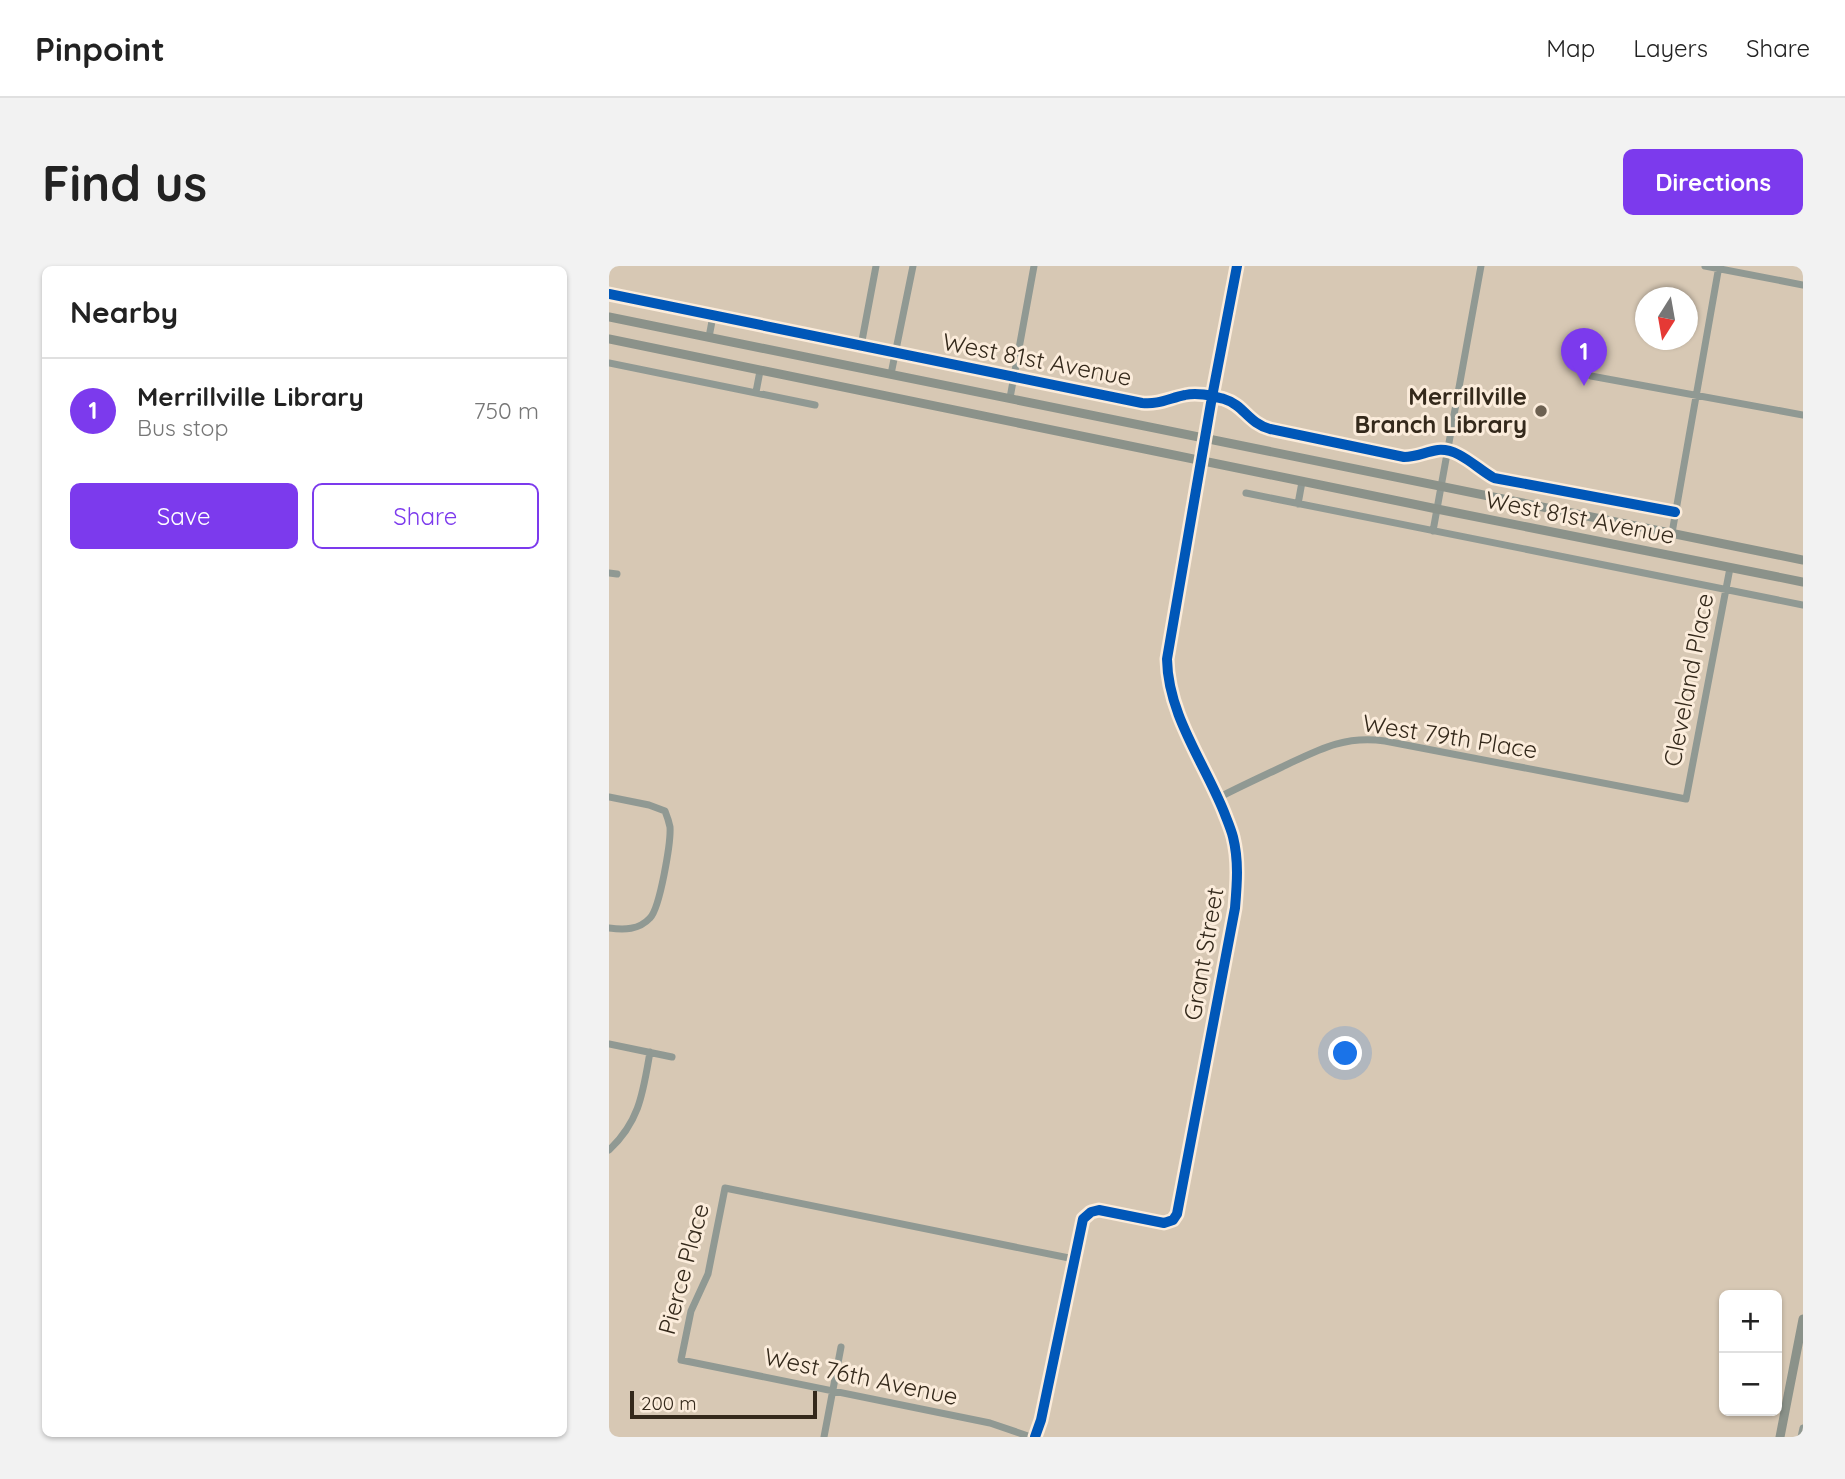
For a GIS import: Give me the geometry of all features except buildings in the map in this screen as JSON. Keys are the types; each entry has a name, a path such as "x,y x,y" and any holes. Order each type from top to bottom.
{"main road":[{"name":"West 81st Avenue","path":"609,317 1803,560"},
{"name":"West 81st Avenue","path":"609,339 1803,582"},
{"path":"1780,1437 1800,1356 1803,1320"}],"street":[{"path":"861,346 876,266"},
{"path":"891,374 913,266"},
{"path":"1010,398 1034,266"},
{"name":"Grant Street","path":"1033,1437 1041,1420 1082,1221 1091,1212 1102,1210 1164,1223 1173,1220 1177,1214 1235,908 1238,873 1233,837 1176,707 1167,668 1169,642 1237,266"},
{"path":"1433,531 1481,266"},
{"path":"1705,266 1803,285"},
{"path":"1672,533 1718,267"},
{"name":"West 81st Avenue","path":"609,294 1147,404 1191,394 1212,397 1233,403 1255,424 1270,429 1404,457 1447,450"},
{"path":"709,337 713,316"},
{"path":"609,363 815,405"},
{"path":"756,393 760,370"},
{"path":"1591,376 1803,415"},
{"path":"1447,450 1463,457 1494,478 1675,512"},
{"path":"1298,504 1302,482"},
{"path":"1246,493 1803,605"},
{"name":"Cleveland Place","path":"1686,799 1730,568"},
{"name":"West 79th Place","path":"1218,798 1328,745 1365,739 1686,799"},
{"path":"609,797 665,811 670,826 669,848 653,916 628,930 609,928"},
{"path":"609,1044 672,1057"},
{"path":"609,1150 628,1128 640,1104 650,1052"},
{"name":"Pierce Place","path":"681,1360 691,1311 708,1274 725,1188 1074,1259"},
{"path":"824,1437 841,1347"},
{"name":"West 76th Avenue","path":"681,1360 990,1423 1033,1437"},
{"path":"1801,1437 1803,1428"}],"cycle path":[{"path":"1035,1437 1041,1420 1083,1219 1091,1212 1099,1210 1164,1223 1173,1220 1177,1214 1235,908 1237,864 1233,837 1216,793 1180,719 1169,680 1167,659 1237,266"},
{"path":"609,294 1142,403 1159,402 1190,394 1210,396 1237,405 1256,423 1270,429 1404,457 1446,450 1460,455 1494,478 1675,512"}],"place":[{"name":"Merrillville Library","path":"1584,386"},
{"name":"Merrillville Branch Library","path":"1541,411"}]}
